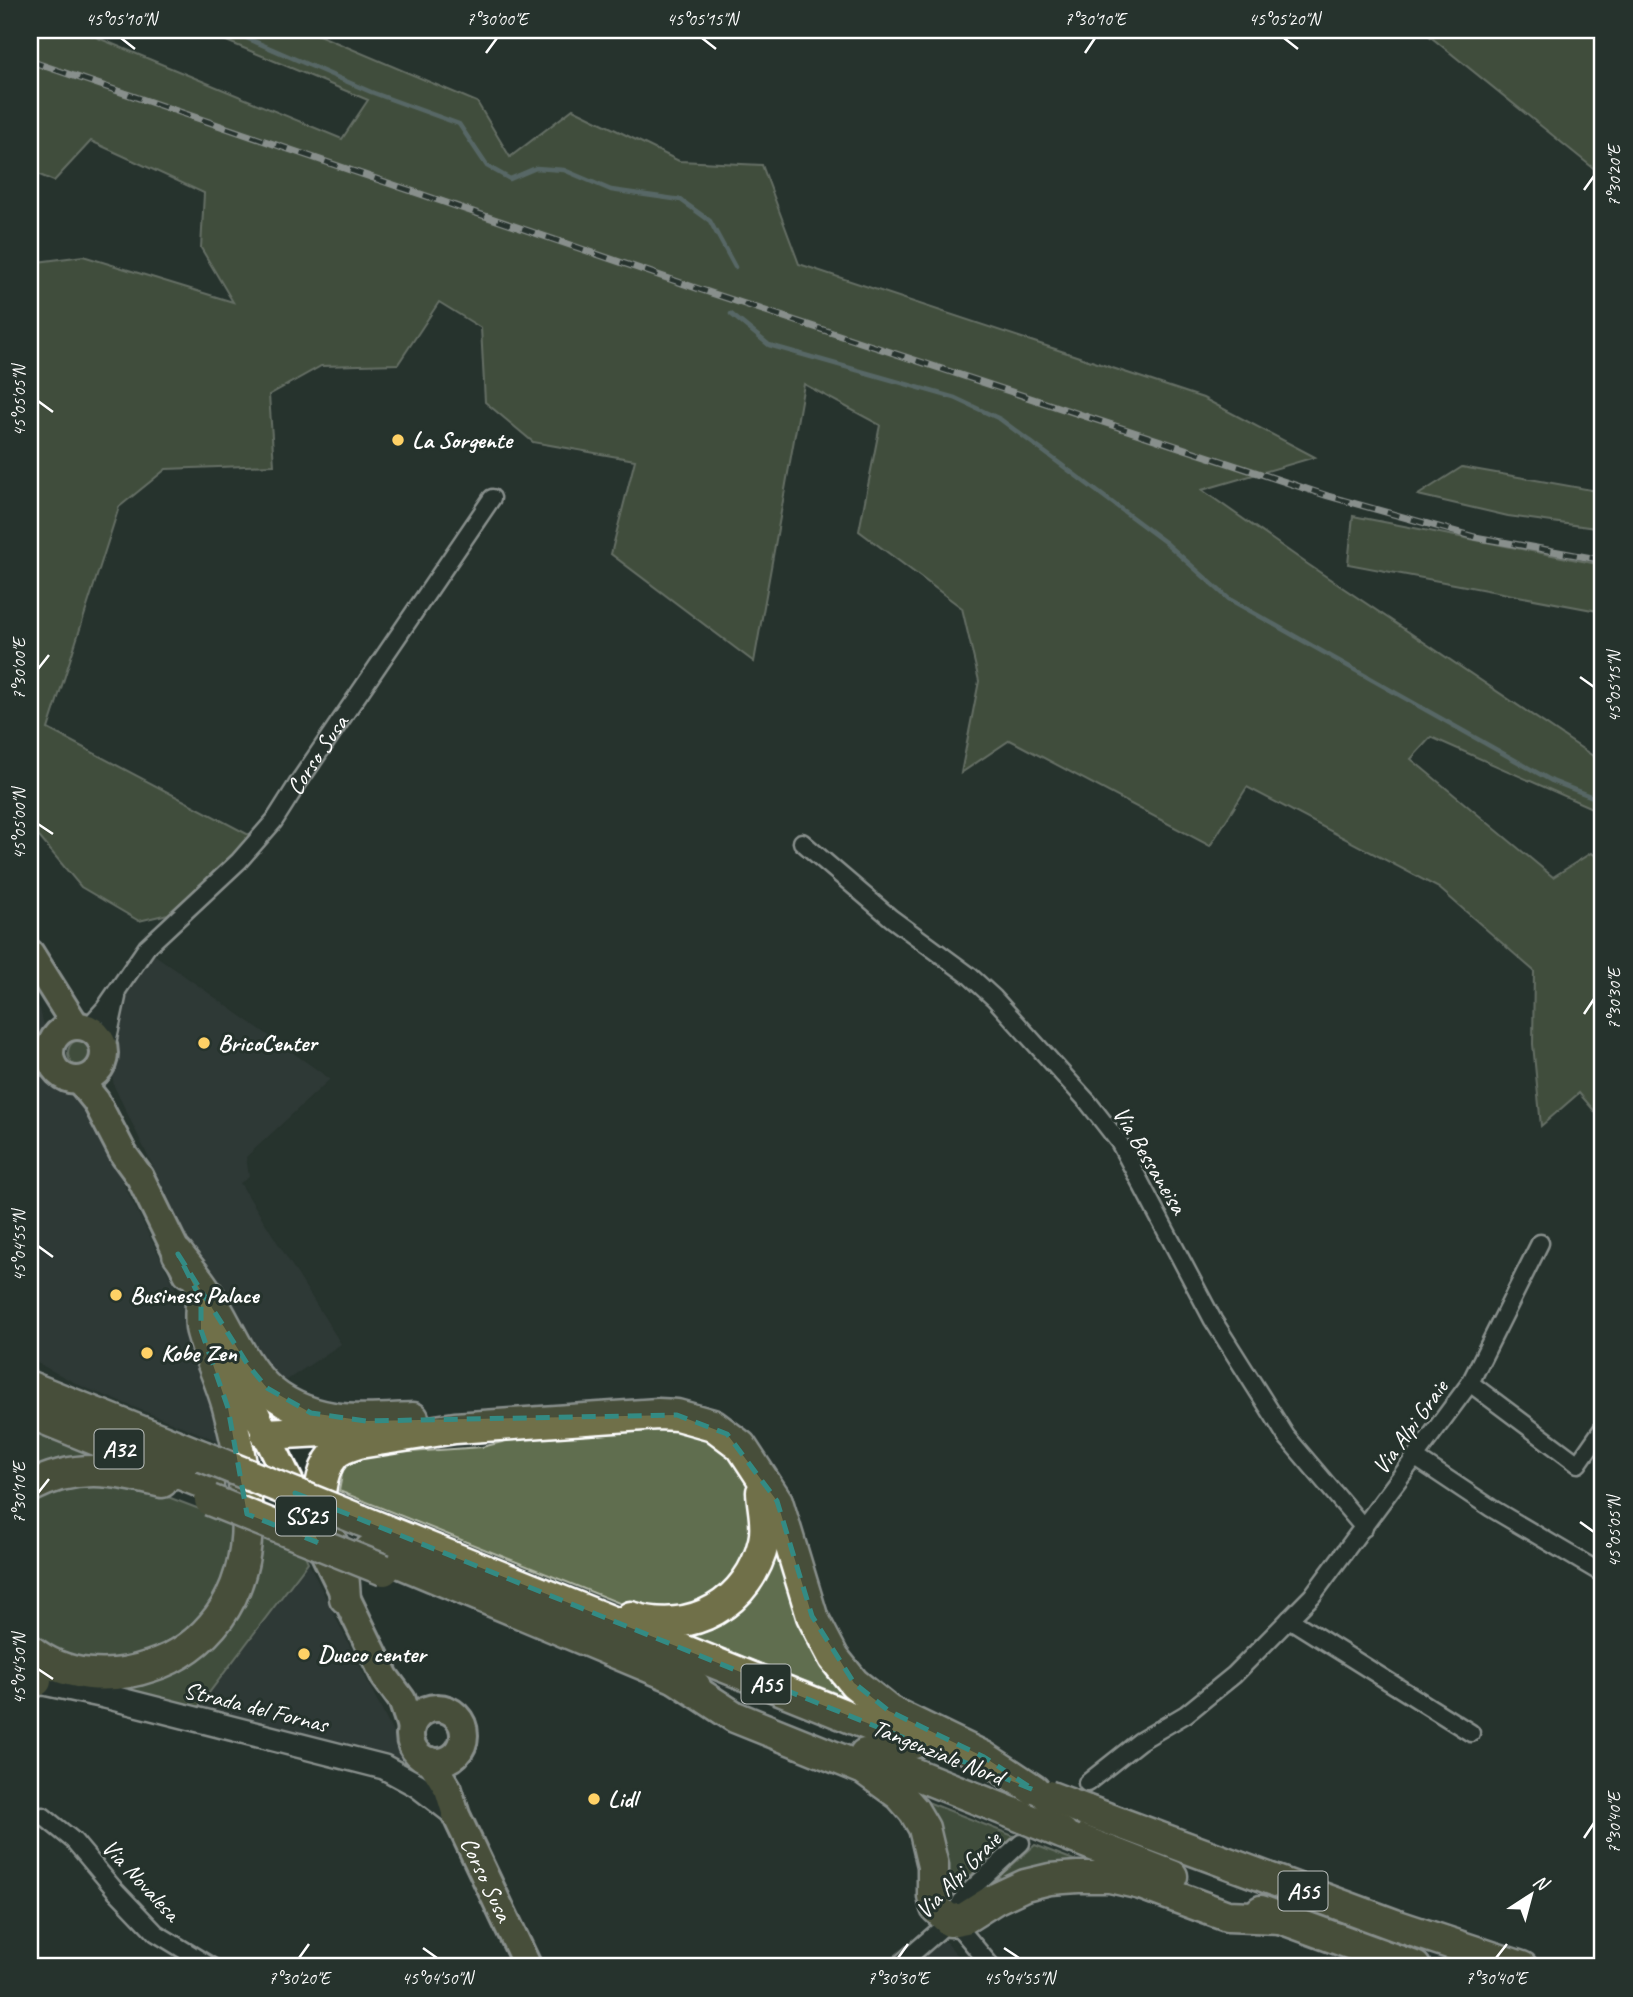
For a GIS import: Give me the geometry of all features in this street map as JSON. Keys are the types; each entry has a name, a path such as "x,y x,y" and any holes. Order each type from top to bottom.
{"highway":[{"path":"178,1254 204,1289 248,1365 267,1388 290,1405 335,1418 366,1420 457,1415 568,1420"},
{"path":"30,1650 58,1666 83,1673 108,1676 153,1666 195,1643 211,1628 236,1589 243,1566 248,1521 228,1408 201,1330 201,1300"},
{"name":"A32","path":"30,1387 360,1520"},
{"name":"A32","path":"30,1413 209,1492 377,1560"},
{"path":"345,1598 341,1564 323,1522 320,1507 321,1487 328,1466 334,1455 344,1448 359,1443 455,1428 658,1414 696,1419 713,1425 740,1446 777,1501 812,1616 834,1658 854,1683 889,1711 984,1757 1041,1793"},
{"path":"266,1434 424,1426 455,1428"},
{"path":"30,1487 49,1477 73,1472 99,1471 127,1474 209,1492"},
{"path":"485,1571 528,1576 646,1621 679,1623 698,1619 733,1595 758,1559 766,1525 760,1477"},
{"name":"Tangenziale Nord","path":"360,1520 1041,1793 1086,1797 1395,1925 1522,1967"},
{"name":"Tangenziale Nord","path":"377,1560 447,1583 677,1679 1023,1830 1062,1833 1280,1918 1415,1967"},
{"path":"677,1679 735,1717 864,1769 900,1795 924,1828 933,1866 933,1896 936,1908 950,1921 965,1918 995,1899 1025,1885 1050,1879 1078,1877 1110,1877 1142,1884 1227,1916 1280,1918"}],"main road":[{"name":"SS25","path":"30,955 73,1030 99,1037 95,1067 96,1101 124,1155 140,1177 385,1678 420,1718 446,1709 455,1714 461,1723 464,1738 460,1748 442,1758"},
{"name":"SS25","path":"73,1030 51,1049 53,1065 63,1076 95,1067"},
{"path":"420,1718 412,1744 423,1758 442,1758"},
{"name":"Corso Susa","path":"442,1758 456,1815 528,1967"}],"street":[{"name":"Corso Susa","path":"73,1030 119,990 148,947 239,862 274,821 492,498"},
{"name":"Via Bessaneisa","path":"803,842 891,918 978,983 1087,1101 1119,1142 1213,1320 1286,1436 1364,1528"},
{"name":"Corso Susa","path":"95,1067 119,990"},
{"name":"Via Alpi Graie","path":"1086,1797 1140,1741 1186,1714 1224,1683 1312,1596 1470,1382 1540,1243"},
{"path":"1470,1382 1578,1464 1603,1429"},
{"path":"1416,1458 1491,1508 1603,1574"},
{"path":"1289,1619 1471,1733"},
{"name":"Strada del Fornas","path":"32,1680 384,1767 408,1779 456,1815"},
{"name":"Via Novalesa","path":"43,1816 74,1841 115,1891 156,1933 212,1967"},
{"name":"Via Alpi Graie","path":"897,1967 950,1921 965,1895 1023,1830"},
{"path":"950,1921 992,1967"}],"highlighted area":[{"path":"178,1254 248,1365 267,1388 311,1413 366,1421 677,1415 727,1434 777,1501 812,1616 854,1683 889,1711 984,1757 1034,1790 295,1493 319,1543 247,1514 228,1408 201,1330 201,1300"}],"shaded area":[{"path":"152,953 330,1079 246,1157 249,1177 240,1183 341,1344 278,1386 224,1313 114,1086 112,1074 119,1057 117,1022 120,1004 128,987"},
{"path":"30,989 40,1010 47,1037 45,1065 56,1085 74,1091 82,1100 197,1332 226,1444 81,1386 30,1359"},
{"path":"308,1562 407,1761 196,1710"},
{"path":"944,1940 968,1967 913,1967"}],"green space":[{"path":"30,30 79,30 342,139 368,100 200,30 307,30 477,102 510,157 573,109 679,161 762,165 799,264 1203,398 1315,457 1202,490 1599,760 1603,756 1603,813 1431,737 1411,759 1553,877 1591,853 1603,859 1603,1121 1579,1093 1541,1126 1533,1044 1534,971 1439,888 1247,787 1210,846 1010,740 961,773 979,681 962,608 859,531 880,425 804,384 754,662 611,554 635,460 533,442 485,402 481,328 439,302 398,364 321,366 269,395 274,465 166,469 119,507 48,729 251,836 233,856 168,914 139,921 81,887 30,826 30,263 83,256 233,302 201,248 204,193 91,141 54,181 30,171"},
{"path":"1422,30 1603,30 1603,176"},
{"path":"1462,467 1603,492 1603,529 1508,516 1418,495"},
{"path":"1353,516 1603,565 1603,612 1348,564"},
{"path":"82,1039 92,1043 96,1053 92,1063 82,1067 72,1063 68,1053 72,1043"},
{"path":"673,1427 706,1437 729,1453 746,1480 753,1512 748,1544 734,1571 709,1596 678,1610 629,1607 339,1491 344,1464 352,1456 482,1447 522,1437"},
{"path":"30,1428 99,1456 57,1459 30,1472"},
{"path":"60,1483 147,1489 236,1523 228,1581 188,1634 156,1652 90,1665 30,1638 30,1500"},
{"path":"259,1533 303,1551 308,1562 196,1710 103,1687 170,1672"},
{"path":"777,1541 845,1693 843,1696 682,1633"},
{"path":"920,1799 1016,1837 939,1902"},
{"path":"1035,1845 1084,1864 972,1900"}],"waterway":[{"path":"228,30 371,92 459,124 487,166 510,179 536,168 564,170 611,190 681,200 710,221 735,267"},
{"path":"731,314 769,345 955,398 1000,419 1165,542 1229,599 1552,781 1603,801"}],"railway":[{"path":"30,61 702,290 1328,496 1475,537 1603,560"}],"place":[{"name":"La Sorgente","path":"398,440"},
{"name":"BricoCenter","path":"204,1043"},
{"name":"Business Palace","path":"116,1295"},
{"name":"Kobe Zen","path":"147,1353"},
{"name":"Ducco center","path":"304,1654"},
{"name":"Lidl","path":"594,1799"}]}
